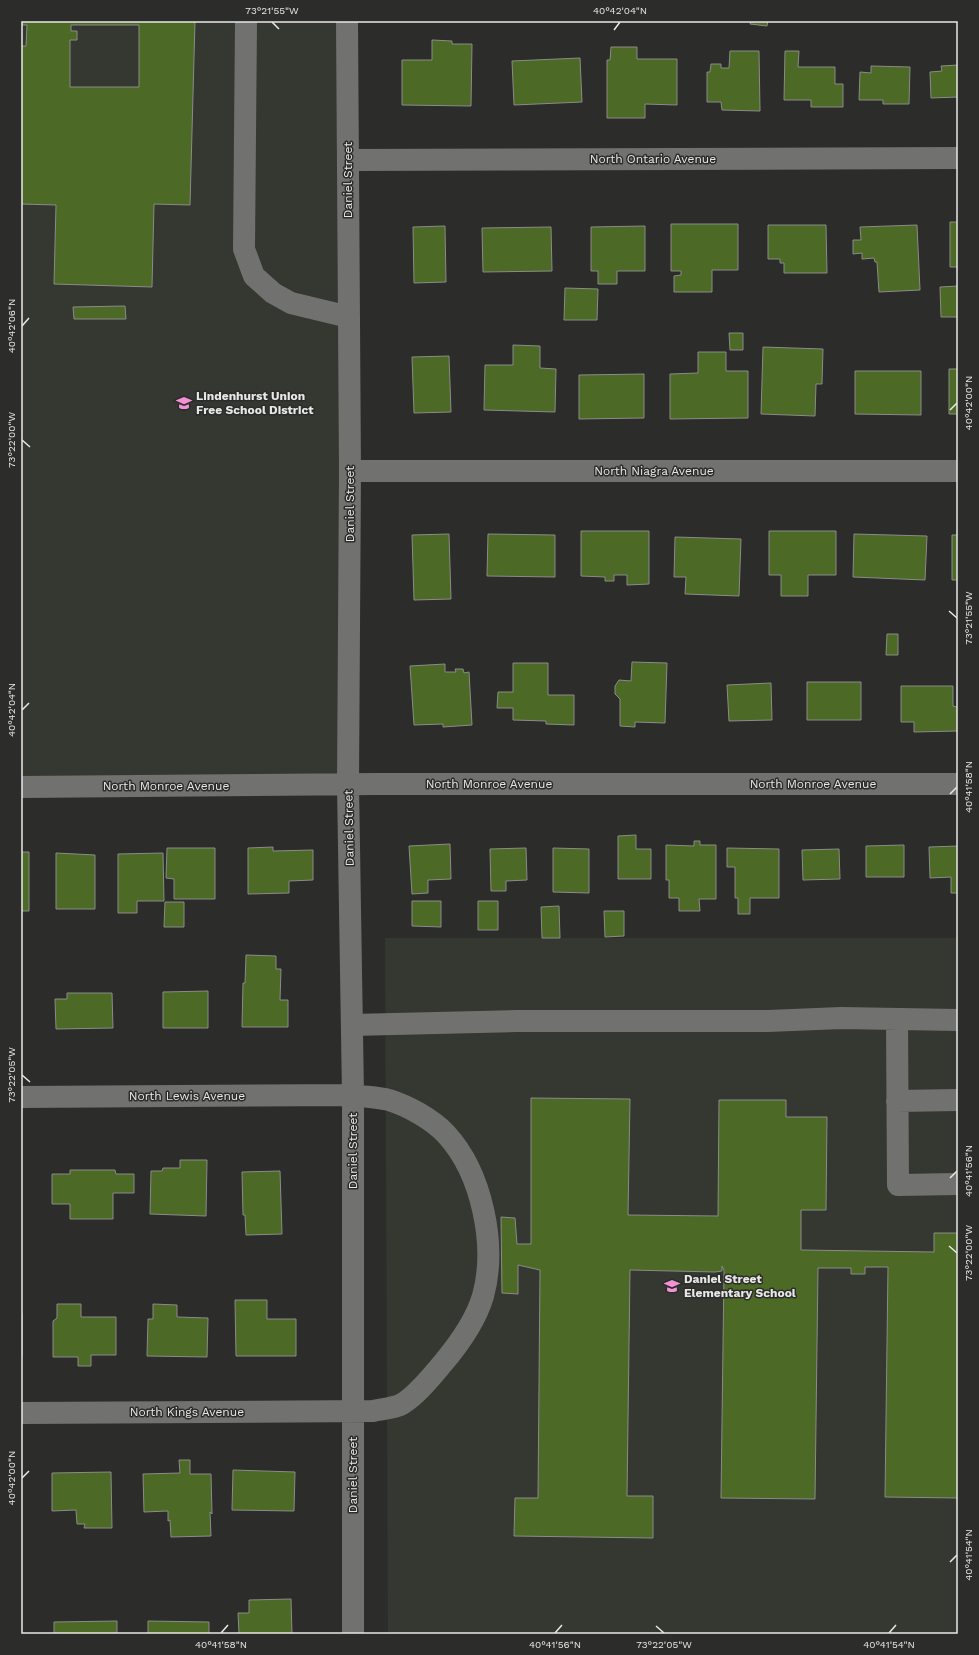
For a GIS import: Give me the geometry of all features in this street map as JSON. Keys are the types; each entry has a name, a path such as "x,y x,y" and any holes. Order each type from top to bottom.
{"street":[{"path":"246,21 244,249 254,276 274,293 292,303 349,317"},
{"name":"Daniel Street","path":"347,21 350,471 348,784 353,1095 353,1634"},
{"name":"North Ontario Avenue","path":"348,160 958,158"},
{"name":"North Niagra Avenue","path":"350,471 958,471"},
{"name":"North Monroe Avenue","path":"21,787 348,784 958,784"},
{"path":"352,1025 516,1021 768,1021 841,1018 958,1020"},
{"path":"897,1019 898,1185 958,1184"},
{"name":"North Lewis Avenue","path":"21,1097 353,1095 389,1100 412,1110 433,1123 446,1134 460,1154 473,1179 482,1202 489,1250 488,1272 483,1297 474,1318 452,1352 427,1382 402,1404 373,1412 353,1412"},
{"path":"897,1101 958,1100"},
{"name":"North Kings Avenue","path":"21,1413 353,1412"}],"shaded area":[{"name":"Lindenhurst Union Free School District","path":"21,21 346,21 348,784 21,787"},
{"name":"Daniel Street Elementary School","path":"385,938 958,938 958,1634 388,1634"}],"building":[{"path":"21,21 195,21 190,205 154,204 152,287 54,284 56,205 21,204 21,46 26,46 27,25 21,25","holes":["71,25 139,25 139,87 70,87 70,40 77,40 77,31 71,31"]},
{"path":"751,21 768,21 767,26 750,24"},
{"path":"432,40 452,41 452,44 472,44 471,106 402,105 402,60 432,60"},
{"path":"611,47 637,47 637,59 677,59 677,105 645,104 645,118 607,118 607,60 610,60"},
{"path":"730,51 759,51 760,111 722,110 721,102 707,102 707,72 710,72 711,64 721,64 721,68 729,68"},
{"path":"785,51 799,51 798,67 835,67 835,84 843,84 843,107 811,107 811,100 784,100"},
{"path":"580,58 582,102 514,105 512,61"},
{"path":"958,65 958,97 931,98 930,72 942,71 941,66"},
{"path":"871,66 910,67 909,104 883,104 883,100 859,100 860,72 871,73"},
{"path":"950,222 958,222 958,267 950,267"},
{"path":"671,224 738,224 738,270 712,270 712,292 674,292 674,276 681,275 681,271 671,271"},
{"path":"768,225 826,225 827,273 784,273 784,263 780,263 780,259 768,259"},
{"path":"917,225 920,290 879,292 877,262 875,262 874,258 862,259 862,253 853,254 853,240 861,240 860,227"},
{"path":"445,226 446,282 414,283 413,227"},
{"path":"645,226 645,271 617,271 617,284 598,284 598,271 591,271 591,227"},
{"path":"551,227 552,271 483,272 482,228"},
{"path":"958,286 958,317 941,317 940,287"},
{"path":"565,288 598,289 597,320 564,320"},
{"path":"125,306 126,319 74,319 73,307"},
{"path":"729,333 743,333 743,350 730,350"},
{"path":"513,345 540,346 540,368 556,369 555,412 484,410 485,365 513,365"},
{"path":"763,347 823,349 822,384 816,384 815,416 761,414"},
{"path":"698,352 726,352 726,371 748,371 748,418 670,419 670,374 698,373"},
{"path":"449,356 451,412 414,413 412,357"},
{"path":"949,369 958,369 958,414 949,414"},
{"path":"855,371 921,371 921,415 855,414"},
{"path":"644,374 644,418 579,419 579,375"},
{"path":"581,531 649,531 649,584 627,585 627,575 614,575 614,581 605,581 605,577 581,576"},
{"path":"769,531 836,531 836,575 808,575 808,596 781,596 781,575 769,575"},
{"path":"449,534 451,599 414,600 412,535"},
{"path":"488,534 555,535 555,577 487,576"},
{"path":"854,534 927,536 925,580 853,577"},
{"path":"952,535 958,535 958,580 952,580"},
{"path":"675,537 741,539 739,596 685,594 686,577 674,577"},
{"path":"887,634 898,634 898,655 886,655"},
{"path":"632,662 667,663 665,723 635,722 635,727 620,726 620,699 615,694 615,686 619,680 631,681"},
{"path":"513,663 548,663 548,695 574,695 574,725 546,724 546,721 513,720 513,708 497,708 498,692 513,692"},
{"path":"445,664 445,672 456,672 455,669 463,669 464,673 469,672 472,725 443,727 443,724 414,725 410,666"},
{"path":"807,682 861,682 861,720 807,720"},
{"path":"771,683 772,720 729,721 727,685"},
{"path":"901,686 953,686 953,706 957,707 957,731 914,732 914,722 901,722"},
{"path":"636,835 636,849 651,849 651,879 618,879 618,836"},
{"path":"694,841 700,841 700,845 716,845 716,899 699,899 700,911 679,911 679,898 669,898 669,880 666,880 666,845 694,846"},
{"path":"450,844 451,879 428,880 428,893 412,894 409,846"},
{"path":"904,845 904,877 866,877 866,846"},
{"path":"958,846 958,893 951,893 951,877 930,878 929,847"},
{"path":"273,847 273,851 313,850 313,880 289,881 289,893 248,894 248,848"},
{"path":"167,848 215,848 215,899 174,899 174,879 166,878"},
{"path":"526,848 527,880 506,881 506,891 491,891 490,849"},
{"path":"553,848 589,849 589,893 553,892"},
{"path":"727,848 779,849 779,898 750,898 750,914 738,914 738,898 735,898 735,867 727,867"},
{"path":"839,849 840,879 803,880 802,850"},
{"path":"21,852 29,852 29,911 21,911"},
{"path":"56,853 95,855 95,909 56,909"},
{"path":"163,853 164,901 137,901 137,913 118,913 118,854"},
{"path":"412,901 441,901 441,927 412,926"},
{"path":"478,901 498,901 498,930 478,930"},
{"path":"165,902 184,902 184,927 164,927"},
{"path":"559,906 560,938 542,938 541,907"},
{"path":"604,911 624,911 624,936 605,937"},
{"path":"246,955 276,956 276,969 281,969 280,1000 288,1000 288,1027 242,1027 243,983 245,983"},
{"path":"208,991 208,1028 163,1028 163,992"},
{"path":"67,993 112,993 113,1028 56,1029 55,999 67,999"},
{"path":"531,1098 630,1099 628,1215 718,1216 719,1100 786,1100 786,1117 827,1117 826,1210 801,1210 801,1250 934,1252 934,1233 958,1233 958,1498 885,1497 888,1267 865,1267 865,1274 851,1274 851,1268 818,1268 815,1499 721,1498 724,1270 722,1266 722,1271 715,1272 630,1270 627,1496 653,1496 653,1538 514,1536 515,1498 538,1498 540,1270 518,1265 518,1294 502,1293 501,1217 515,1218 517,1244 531,1244"},
{"path":"180,1160 207,1160 206,1216 150,1214 151,1171 162,1171 163,1168 180,1168"},
{"path":"70,1170 115,1170 116,1174 134,1174 134,1193 113,1193 113,1219 70,1219 70,1204 52,1204 52,1174 70,1174"},
{"path":"280,1171 282,1234 246,1235 245,1215 243,1215 242,1172"},
{"path":"235,1300 267,1300 267,1319 296,1319 296,1356 236,1356"},
{"path":"57,1304 81,1304 81,1317 116,1317 116,1355 91,1355 91,1366 78,1366 78,1357 53,1357 53,1321 57,1318"},
{"path":"153,1304 177,1305 177,1317 208,1318 207,1357 147,1356 148,1319 153,1319"},
{"path":"22,1313 22,1356 21,1356"},
{"path":"179,1460 190,1460 190,1474 211,1474 211,1536 171,1537 168,1511 144,1512 143,1474 180,1473"},
{"path":"233,1470 295,1472 294,1511 232,1510"},
{"path":"111,1472 112,1528 84,1528 85,1524 77,1524 76,1510 52,1511 52,1473"},
{"path":"291,1599 292,1634 239,1634 238,1613 249,1613 249,1600"},
{"path":"117,1621 117,1634 54,1634 54,1622"},
{"path":"148,1621 209,1622 209,1634 148,1634"}],"place":[{"name":"Lindenhurst Union Free School District","path":"184,403"},
{"name":"Daniel Street Elementary School","path":"672,1286"}]}
